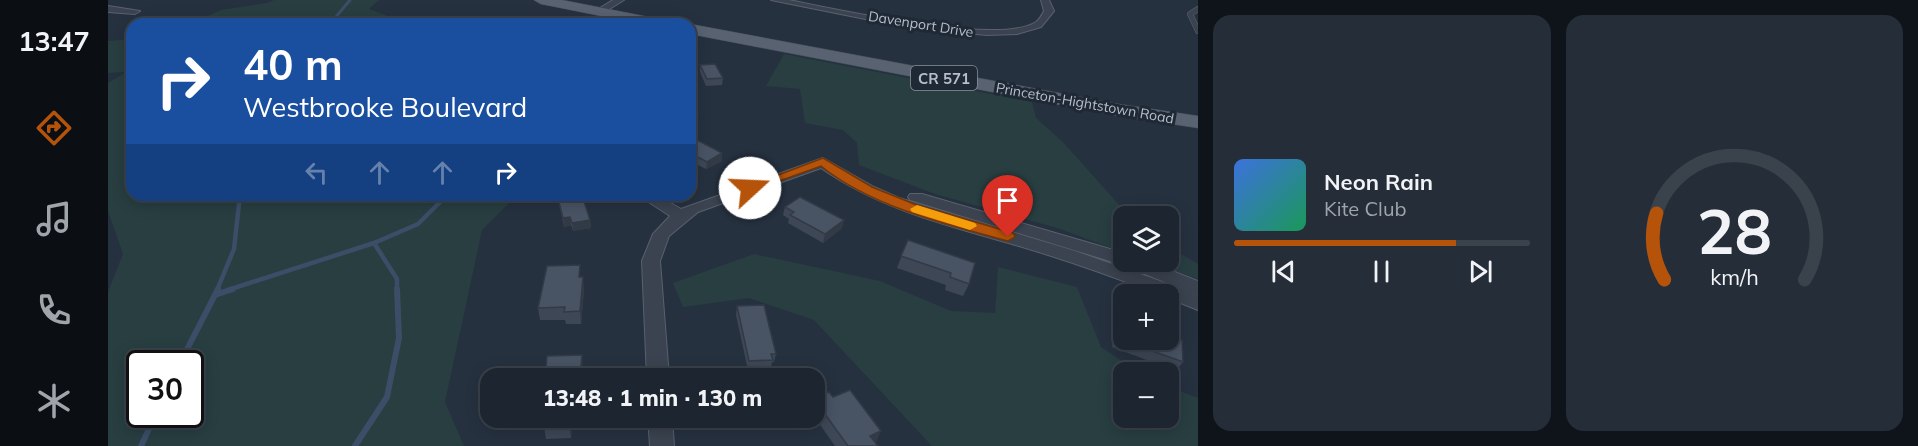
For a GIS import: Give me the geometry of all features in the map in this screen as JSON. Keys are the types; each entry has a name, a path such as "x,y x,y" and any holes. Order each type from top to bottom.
{"main road":[{"path":"542,0 634,18"},
{"name":"Princeton-Hightstown Road","path":"696,30 1112,109 1194,122"}],"street":[{"path":"600,11 620,0"},
{"name":"Davenport Drive","path":"775,0 948,30 996,33 1038,25 1049,11 1045,0"},
{"path":"108,9 135,11"},
{"path":"823,162 841,176 910,207 1090,261 1198,303"},
{"path":"657,368 651,261 661,234 680,215 692,209 823,162 850,168 911,196 1113,256"},
{"path":"656,201 680,215"},
{"path":"1158,272 1198,288"},
{"path":"661,428 662,446"}],"lane":[{"path":"1198,9 1190,14 1198,31"}],"green space":[{"path":"274,0 379,0 369,9 391,17 203,18 221,10"},
{"path":"126,40 126,72 108,73 108,41"},
{"path":"784,54 1032,102 1036,118 1063,142 1120,206 1113,206 1113,248 1057,228 935,194 859,165 857,143 843,130 805,123 800,89 766,86"},
{"path":"126,72 126,201 511,201 482,230 445,402 464,446 108,446 108,292 123,254 108,211 108,83"},
{"path":"1179,253 1198,264 1198,279 1179,272"},
{"path":"754,254 880,281 951,311 995,313 998,267 1077,287 1101,347 1123,362 1113,362 1113,428 1179,428 1179,391 1198,398 1198,446 932,446 814,320 749,298 683,307 673,283"}],"building":[{"path":"715,64 723,78 707,79 700,65"},
{"path":"696,140 722,153 707,162 696,156"},
{"path":"800,197 844,220 825,234 790,215 794,212 785,207"},
{"path":"559,201 584,201 590,220 572,223 570,217 563,218"},
{"path":"908,240 975,263 969,284 950,277 951,273 901,256"},
{"path":"580,265 579,277 583,277 580,311 564,312 565,307 538,308 547,266"},
{"path":"764,305 776,354 771,354 773,360 749,361 737,306"},
{"path":"1179,339 1182,340 1183,362 1150,350 1179,350"},
{"path":"582,355 581,368 546,368 547,356"},
{"path":"850,390 881,431 870,436 878,446 848,446 825,414 825,393 829,392 833,397"}],"waterway":[{"path":"335,18 350,0"},
{"path":"217,290 234,249 239,201"},
{"path":"374,243 418,224 441,201"},
{"path":"228,290 374,243"},
{"path":"374,243 397,279 397,289"},
{"path":"187,350 218,289"},
{"path":"215,295 233,289"},
{"path":"355,446 387,397 399,338 397,289"},
{"path":"141,446 149,428"}],"slow traffic":[{"path":"917,209 970,226"}],"route":[{"path":"750,188 823,162 841,176 867,190 910,207 1008,237"}]}
